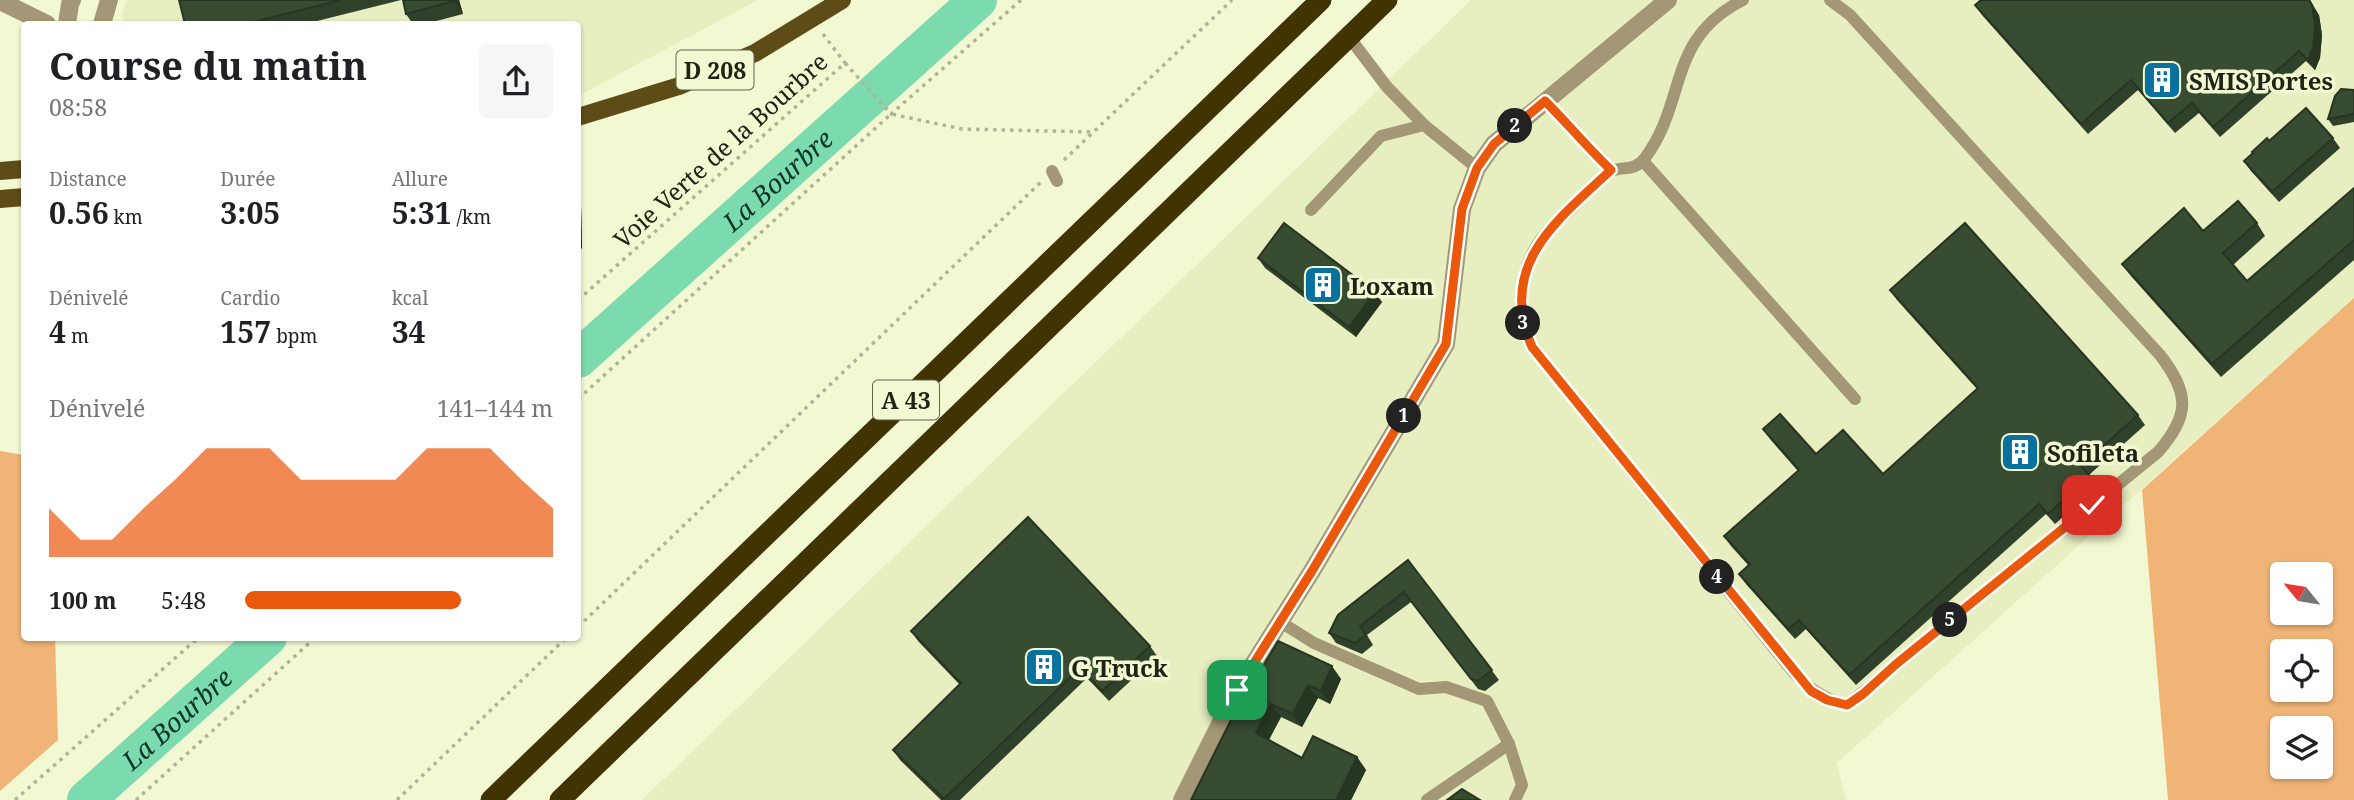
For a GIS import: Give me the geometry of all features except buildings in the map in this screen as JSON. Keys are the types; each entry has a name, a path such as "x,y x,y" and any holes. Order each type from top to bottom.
{"highway":[{"name":"A 43","path":"491,800 1321,0"},
{"name":"A 43","path":"560,800 1387,0"}],"main road":[{"name":"D 208","path":"581,116 679,86 755,53 842,0"},
{"path":"0,171 21,169"},
{"path":"0,199 21,197"}],"street":[{"path":"68,21 72,0"},
{"path":"103,21 109,0"},
{"path":"1182,800 1237,690 1312,571 1446,344 1462,209 1477,168 1494,144 1668,0"},
{"path":"0,1 41,21"}],"lane":[{"path":"1743,0 1719,14 1699,35 1687,53 1667,116 1643,161 1631,169 1611,170 1545,234 1528,260 1521,306 1524,327 1532,347 1794,673 1811,691 1827,700 1847,705 2158,452 2172,436 2182,418 2182,399 2178,382 2160,355 1850,15 1830,0"},
{"path":"1349,37 1387,87 1424,125 1477,168"},
{"path":"1545,101 1611,170"},
{"path":"1311,210 1381,136 1424,125"},
{"path":"1643,161 1855,399"},
{"path":"1279,621 1314,642 1419,688 1446,687 1487,701 1508,744 1522,785 1515,800"},
{"path":"1427,800 1508,744"}],"path":[{"path":"581,396 891,114 1021,0"},
{"path":"581,624 1055,176 1093,132 1233,0"},
{"path":"811,19 845,63"},
{"name":"Voie Verte de la Bourbre","path":"581,297 845,63 891,114"},
{"path":"891,114 962,129 1093,132"},
{"path":"16,800 195,641"},
{"path":"136,800 312,641"},
{"path":"397,800 563,641"}],"shaded area":[{"path":"127,0 758,0 581,94 581,21 123,21 122,15"},
{"path":"1471,0 2354,0 2354,298 1837,763 1846,800 642,800"},
{"path":"2354,298 2354,800 2168,800 2142,490"},
{"path":"0,451 21,454 21,641 55,641 58,740 0,791"}],"waterway":[{"name":"La Bourbre","path":"581,356 978,0"},
{"name":"La Bourbre","path":"86,800 264,641"}],"place":[{"name":"SMIS Portes","path":"2162,80"},
{"name":"Loxam","path":"1323,285"},
{"name":"Sofileta","path":"2020,452"},
{"name":"G Truck","path":"1044,667"}],"route":[{"path":"1237,690 1312,571 1446,344 1462,209 1477,168 1494,144 1545,101 1611,170 1545,234 1528,260 1521,306 1524,327 1532,347 1811,691 1827,700 1847,705 2092,505"}]}
